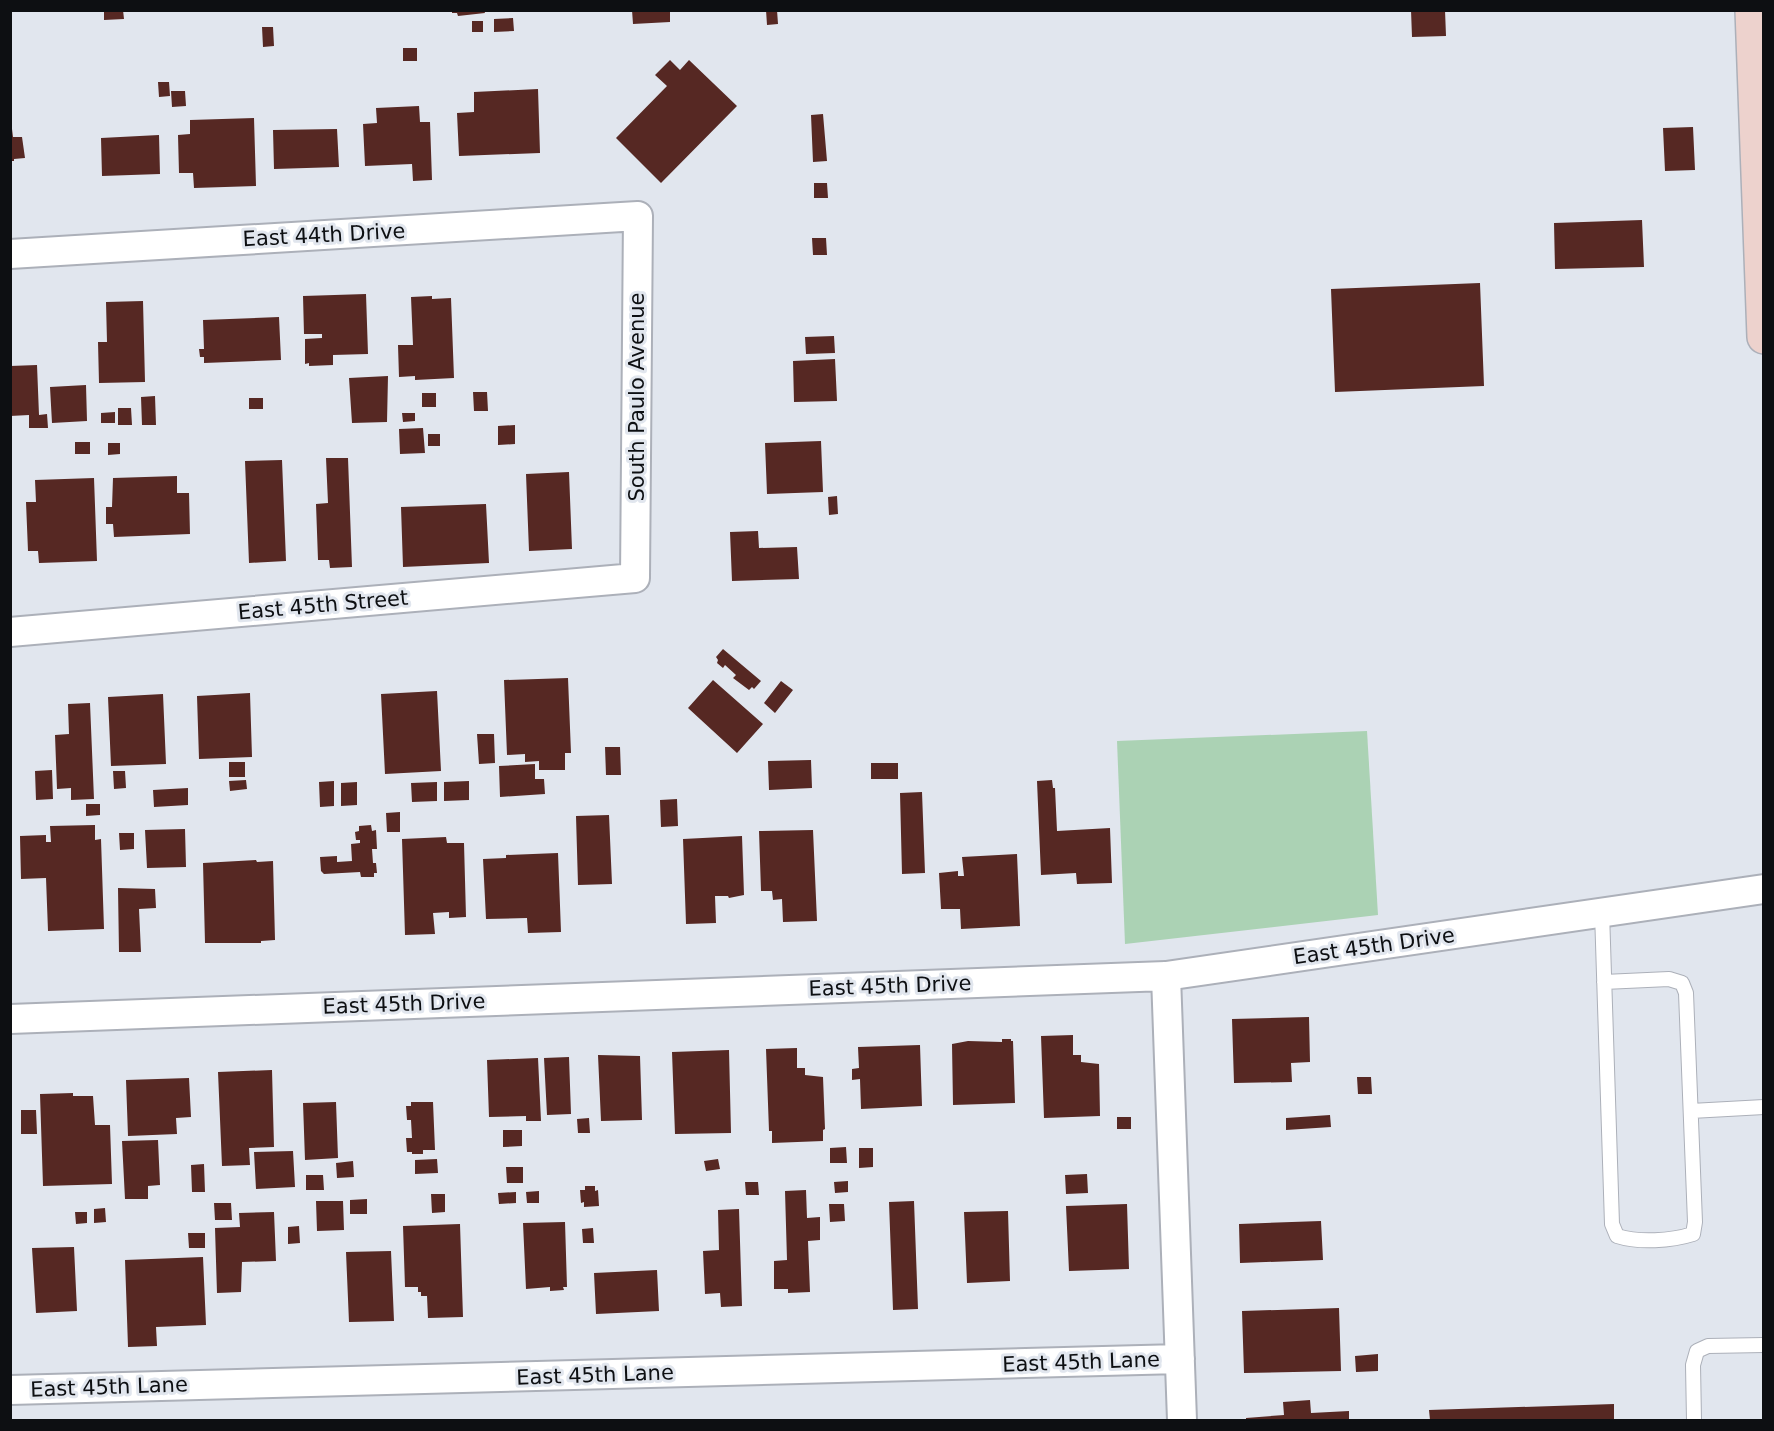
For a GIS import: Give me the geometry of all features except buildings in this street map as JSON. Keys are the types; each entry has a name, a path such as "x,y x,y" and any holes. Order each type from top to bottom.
{"street":[{"path":"1752,10 1764,337"},
{"name":"East 44th Drive","path":"10,254 638,216"},
{"name":"South Paulo Avenue","path":"635,578 638,216"},
{"name":"East 45th Street","path":"10,632 635,578"},
{"name":"East 45th Drive","path":"10,1018 1166,976 1764,889"},
{"path":"1166,976 1182,1420"},
{"name":"East 45th Lane","path":"10,1390 1180,1359"}],"lane":[{"path":"1602,912 1604,981 1612,1224 1617,1236 1629,1240 1681,1237 1693,1234 1695,1222 1686,993 1682,983 1669,979 1604,981"},
{"path":"1690,1111 1764,1107"},
{"path":"1694,1420 1693,1365 1697,1352 1708,1346 1764,1345"}],"green space":[{"path":"1367,731 1378,915 1125,944 1117,741"}]}
